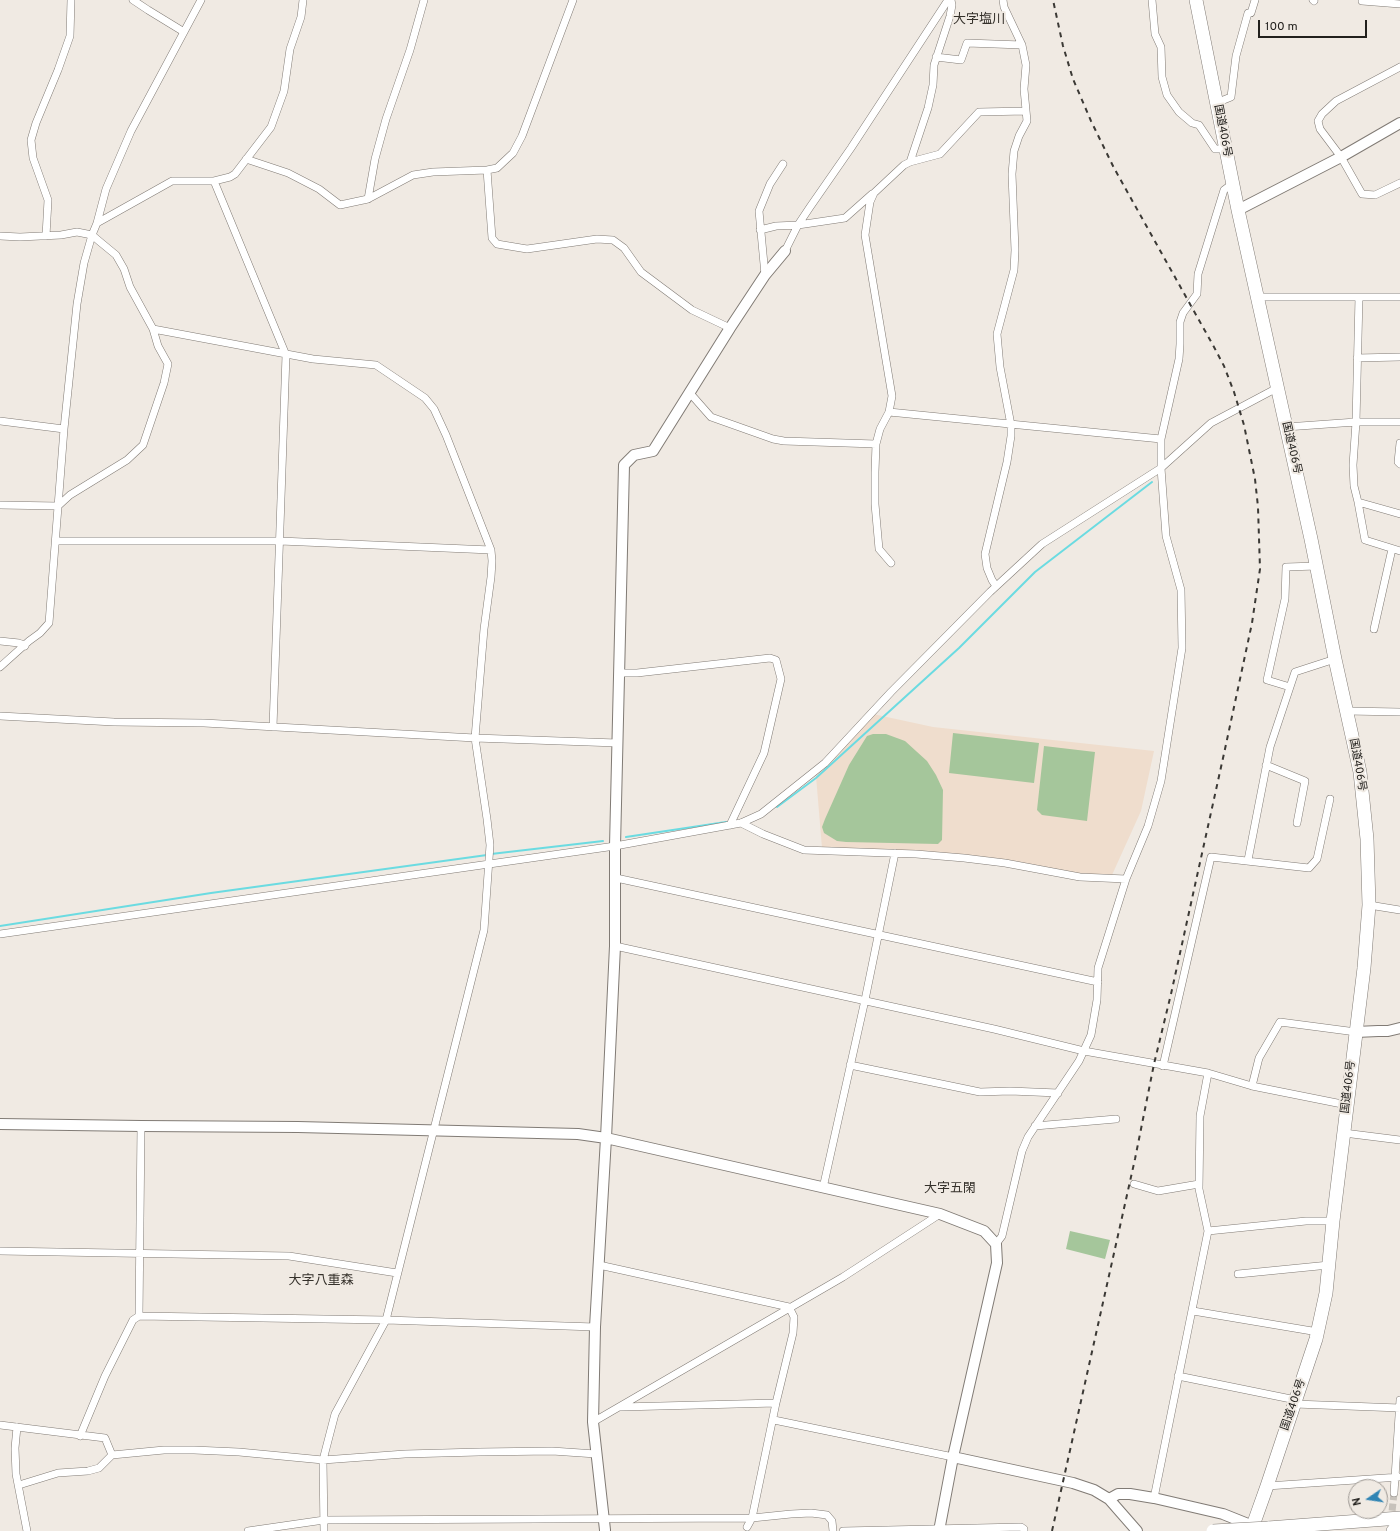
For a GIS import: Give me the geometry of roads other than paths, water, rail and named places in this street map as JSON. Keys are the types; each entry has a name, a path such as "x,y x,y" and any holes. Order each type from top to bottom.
{"highway":[{"name":"国道406号","path":"1196,0 1232,184 1317,566 1335,659 1360,772 1367,839 1369,904 1326,1293 1318,1332 1252,1528"},
{"path":"1213,1531 1400,1518"},
{"path":"1393,1531 1400,1530"}],"street":[{"path":"46,236 48,200 33,158 31,140 36,123 70,36 71,0"},
{"path":"133,0 184,32"},
{"path":"0,667 29,641 40,634 49,623 64,429 77,304 84,263 92,235 97,223 106,189 131,131 201,0"},
{"path":"97,223 172,181 214,181 230,177 235,174 271,127 284,90 290,49 301,17 303,0"},
{"path":"368,198 375,160 410,50 424,0"},
{"path":"246,159 288,173 319,189 340,205 368,198 413,175 433,172 487,170 497,168 513,153 522,136 573,0"},
{"path":"605,1530 593,1422 595,1328 615,946 615,846 624,465 634,455 653,451 730,328 765,275 785,251 798,225 949,0 952,6 934,65 933,85 928,108 910,162"},
{"path":"996,586 987,568 985,554 1010,446 1010,425 1000,368 997,334 1014,270 1012,162 1019,136 1027,121 1024,89 1026,65 1022,45 1004,8 1003,0"},
{"path":"1152,0 1155,34 1161,47 1162,77 1167,95 1179,112 1192,123 1199,125 1215,149 1225,149"},
{"path":"1216,103 1231,97 1236,56 1248,13 1252,13 1255,0"},
{"path":"1362,10 1362,1 1400,4"},
{"path":"936,57 961,60 967,43 1022,45"},
{"path":"1400,67 1336,101 1322,114 1318,122 1320,129 1341,157 1362,194 1375,195 1400,183"},
{"path":"760,230 776,226 798,225 845,218 904,165 940,154 979,112 1026,111"},
{"path":"1238,210 1341,157 1400,123"},
{"path":"765,275 760,230 760,211 770,184 783,164"},
{"path":"487,170 492,238 497,244 527,249 596,239 613,240 624,248 642,272 692,310 730,328"},
{"path":"214,181 286,354 273,727"},
{"path":"996,1244 1002,1236 1022,1151 1028,1137 1084,1051 1091,1035 1098,1000 1098,968 1126,879 1148,826 1161,781 1182,648 1181,590 1166,536 1161,468 1162,439 1179,359 1180,322 1183,313 1197,294 1198,274 1224,190 1232,184"},
{"path":"874,193 870,202 865,235 892,396 889,412 880,429 876,444 875,504 879,549 891,564"},
{"path":"0,236 20,238 77,232 92,235 116,255 124,269 130,287 153,329 158,346 168,364 164,383 143,445 127,460 70,495 58,506 0,505"},
{"path":"1257,297 1359,298 1400,295"},
{"path":"1359,298 1356,422 1353,466 1354,486 1365,540 1400,551"},
{"path":"153,329 313,359 376,365 425,398 434,409 446,435 491,550 491,577 484,629 475,738 487,819 489,852 484,930 386,1320 335,1414 323,1460 324,1531"},
{"path":"1357,358 1400,357"},
{"path":"0,934 489,862 615,846 741,823 762,814 825,763 891,692 996,586 1042,544 1161,468 1211,423 1277,388"},
{"path":"689,392 711,417 774,440 876,444"},
{"path":"889,412 1162,439"},
{"path":"0,421 64,429"},
{"path":"1286,427 1356,422 1400,422"},
{"path":"1400,443 1398,462 1400,464"},
{"path":"1358,502 1400,514"},
{"path":"56,541 280,541 491,550"},
{"path":"1374,629 1392,549"},
{"path":"1290,687 1268,680 1285,599 1286,567 1317,566"},
{"path":"0,641 19,643 25,646"},
{"path":"619,673 637,673 770,658 776,660 781,679 764,753 730,825"},
{"path":"1248,860 1270,747 1295,672 1335,659"},
{"path":"1347,711 1400,712"},
{"path":"0,716 114,722 204,723 475,738 617,743"},
{"path":"1266,765 1305,781 1297,823"},
{"path":"1163,1066 1211,857 1309,868 1317,859 1330,799"},
{"path":"741,823 763,834 804,850 895,853 964,858 1005,863 1080,878 1126,879"},
{"path":"823,1188 895,853"},
{"path":"616,878 1098,982"},
{"path":"1369,904 1400,910"},
{"path":"615,946 864,1000 1084,1051 1208,1073 1252,1086 1347,1105"},
{"path":"1252,1086 1259,1058 1280,1022 1356,1032 1388,1031 1400,1028"},
{"path":"850,1065 980,1092 1010,1091 1058,1093"},
{"path":"1154,1498 1208,1231 1199,1184 1200,1116 1208,1073"},
{"path":"1035,1126 1116,1119"},
{"path":"0,1124 298,1127 548,1132 578,1134 606,1138 940,1214 984,1230 996,1244 997,1263 953,1457 940,1530"},
{"path":"139,1316 141,1126"},
{"path":"1344,1133 1400,1140"},
{"path":"1134,1184 1158,1191 1199,1184"},
{"path":"593,1422 843,1277 940,1214"},
{"path":"1208,1231 1306,1221 1333,1222"},
{"path":"0,1251 289,1256 397,1273"},
{"path":"599,1265 789,1307"},
{"path":"1238,1274 1329,1265"},
{"path":"747,1527 752,1518 792,1334 794,1317 789,1307"},
{"path":"1193,1311 1318,1332"},
{"path":"80,1436 105,1376 133,1320 139,1316 386,1320 595,1328"},
{"path":"1178,1376 1295,1402 1400,1408"},
{"path":"1394,1493 1397,1477 1400,1400"},
{"path":"619,1407 776,1403"},
{"path":"774,1420 1073,1483 1094,1490 1109,1499 1137,1531"},
{"path":"0,1425 105,1438 112,1454"},
{"path":"17,1427 15,1448 16,1474 27,1531"},
{"path":"19,1485 58,1473 88,1471 99,1468 112,1454 164,1450 239,1452 323,1460 405,1454 479,1452 552,1451 596,1454"},
{"path":"1267,1486 1397,1477"},
{"path":"1109,1499 1118,1494 1130,1494 1154,1498 1223,1514 1252,1528"},
{"path":"248,1531 324,1520 752,1518 811,1513 827,1515 832,1521 833,1531"},
{"path":"843,1531 1021,1527 1024,1531"}],"waterway":[{"path":"777,807 816,778 959,648 1035,572 1152,482"},
{"path":"626,837 726,822"},
{"path":"491,854 603,841"},
{"path":"0,926 211,893 487,855"}],"tunnel":[{"path":"1391,1521 1394,1493"}],"railway":[{"path":"1052,1531 1135,1159 1154,1064 1225,749 1252,623 1260,569 1258,507 1255,479 1244,425 1234,392 1224,366 1214,347 1114,168 1091,121 1073,79 1063,46 1053,0"}],"district":[{"name":"大字塩川","path":"979,20"},
{"name":"大字五閑","path":"950,1189"},
{"name":"大字八重森","path":"321,1281"}]}
